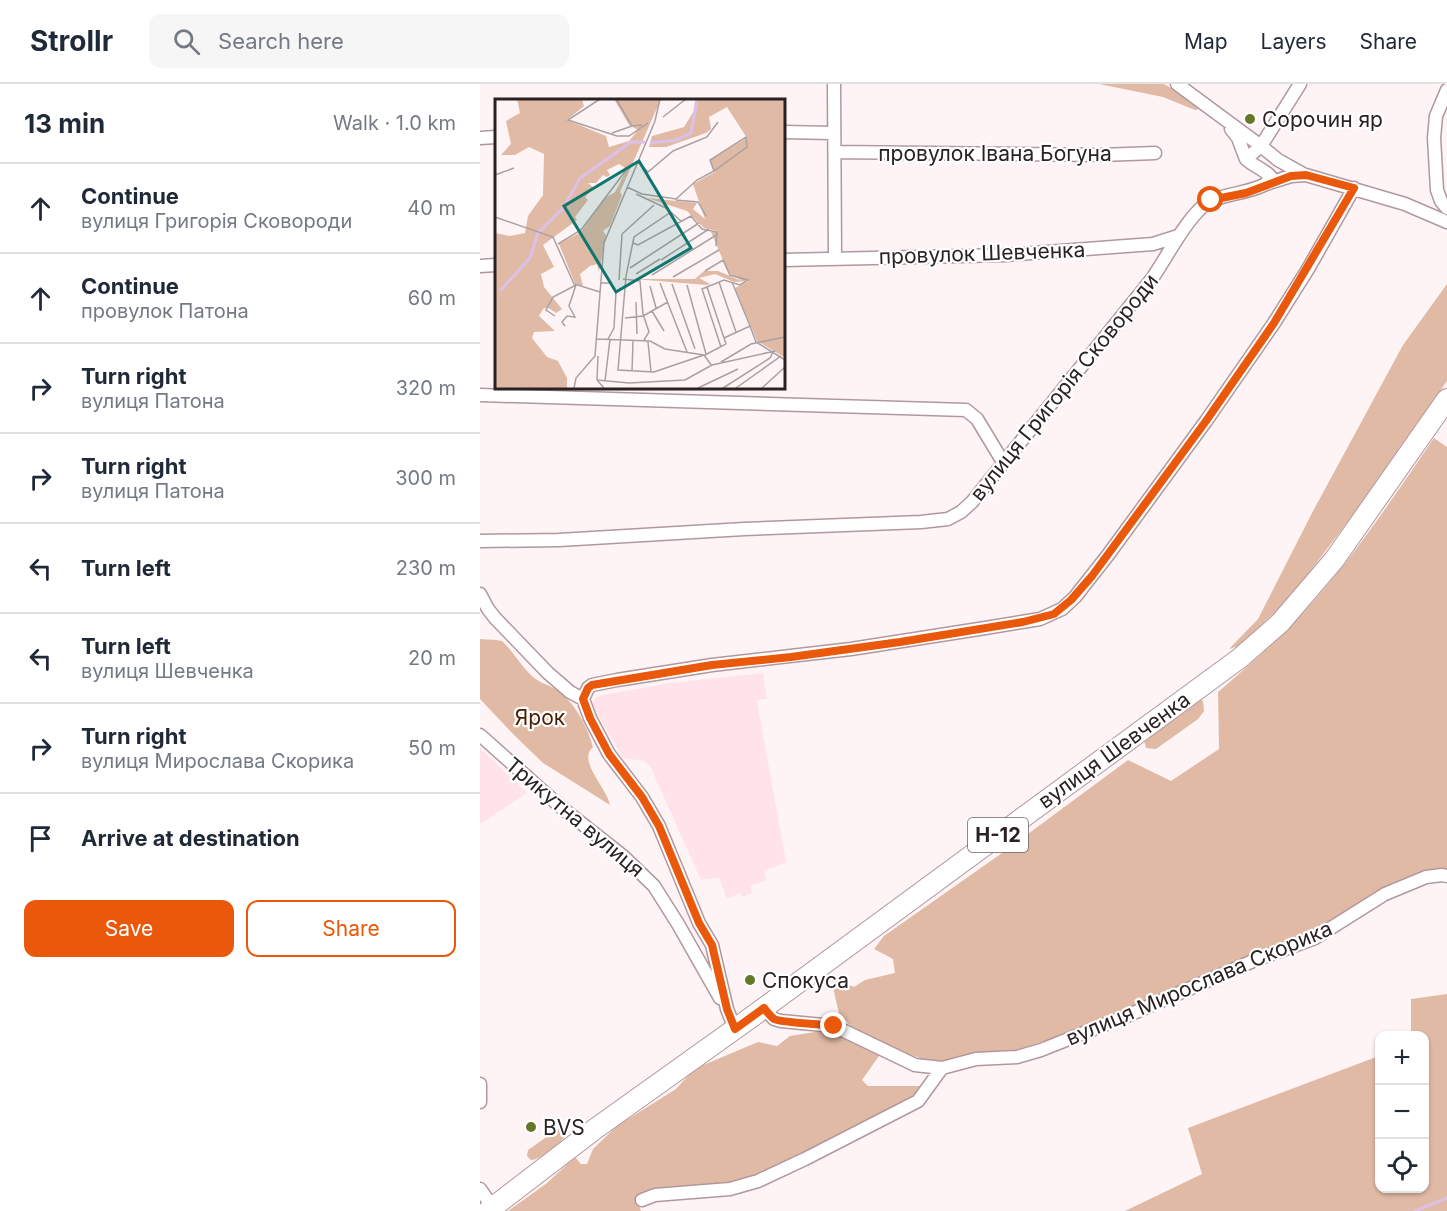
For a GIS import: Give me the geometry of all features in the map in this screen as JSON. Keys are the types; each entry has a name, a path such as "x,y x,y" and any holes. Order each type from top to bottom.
{"main road":[{"name":"вулиця Шевченка","path":"490,1209 1240,658 1280,623 1334,560 1447,399"}],"street":[{"path":"834,84 835,123 832,133 835,152 833,185 835,258"},
{"path":"1177,84 1278,160 1306,175 1405,204 1447,222"},
{"path":"1246,159 1261,146 1300,84"},
{"path":"1447,90 1436,116 1434,138 1437,190 1440,201 1447,208"},
{"path":"1215,114 1238,138 1246,159 1255,167 1268,173 1270,176 1266,184"},
{"path":"784,132 832,133"},
{"path":"480,138 495,137"},
{"name":"провулок Івана Богуна","path":"835,152 1089,155 1155,153"},
{"name":"вулиця Григорія Сковороди","path":"480,541 559,540 948,519 962,512 972,502 1151,280 1163,264 1178,236 1211,200 1246,193 1291,176 1306,175"},
{"path":"583,699 592,685 617,680 712,665 831,652 1005,625 1048,617 1062,609 1075,597 1108,555 1274,323 1354,188"},
{"name":"провулок Шевченка","path":"784,260 1018,254 1153,244 1178,236"},
{"path":"480,266 495,265"},
{"path":"480,395 966,410 977,419 1003,462"},
{"path":"480,594 495,618 548,673 570,692 583,699 609,754 642,797 659,826 699,923 712,945 727,1009 735,1029"},
{"name":"Трикутна вулиця","path":"480,735 562,808 624,857 654,886 678,924 735,1029"},
{"name":"вулиця Мирослава Скорика","path":"764,1008 774,1019 781,1021 834,1026 915,1065 942,1068 976,1059 1017,1057 1129,1016 1253,961 1315,938 1385,894 1426,878 1442,874 1447,876"},
{"path":"642,1200 655,1195 730,1189 758,1181 918,1101 942,1068"},
{"path":"480,1084 480,1102"},
{"path":"480,1189 490,1209"}],"shaded area":[{"path":"763,673 767,699 757,700 757,702 786,862 764,871 767,880 750,886 752,893 742,897 740,893 727,899 719,878 701,880 650,766 644,761 623,758 593,707 593,702 597,697 603,695 670,683"},
{"path":"480,748 527,793 480,824"}],"green space":[{"path":"1099,84 1164,84 1199,109 1195,110 1163,97"},
{"path":"1447,284 1447,381 1352,516 1287,601 1239,646 1229,649 1258,619 1312,513 1403,345"},
{"path":"1434,438 1447,447 1447,870 1435,868 1299,939 1076,1031 1009,1052 936,1064 882,1044 879,1056 862,1080 868,1086 920,1086 912,1099 756,1178 637,1200 641,1211 508,1211 547,1183 575,1157 581,1164 587,1164 593,1149 617,1126 676,1089 694,1069 758,1042 777,1046 790,1036 821,1031 837,1022 852,1027 839,1014 832,983 835,979 854,987 865,980 895,973 893,959 874,949 884,936 1128,760 1171,781 1219,749 1218,692 1302,614 1338,572"},
{"name":"Ярок","path":"480,639 502,641 532,676 562,694 574,707 587,730 593,747 588,759 590,766 610,805 543,763 480,699"},
{"path":"1200,699 1203,701 1204,711 1198,719 1156,749 1146,748 1144,740"},
{"path":"1447,994 1447,1211 1125,1211 1202,1174 1188,1128 1375,1058 1375,1193 1429,1193 1429,1031 1411,1031 1411,999"},
{"path":"562,1126 568,1131 558,1144 546,1154 535,1159 531,1160 527,1156 528,1150"}],"waterway":[{"path":"1415,1211 1447,1198"}],"place":[{"name":"Сорочин яр","path":"1250,119"},
{"name":"Спокуса","path":"750,980"},
{"name":"BVS","path":"531,1127"}],"route":[{"path":"834,1026 781,1021 774,1019 764,1008 735,1029 727,1009 712,945 699,923 659,826 642,797 609,754 585,705 583,699 585,694 592,685 617,680 712,665 851,649 1005,625 1048,617 1062,609 1075,597 1108,555 1274,323 1354,188 1306,175 1291,176 1277,179 1246,193 1211,200"}]}
